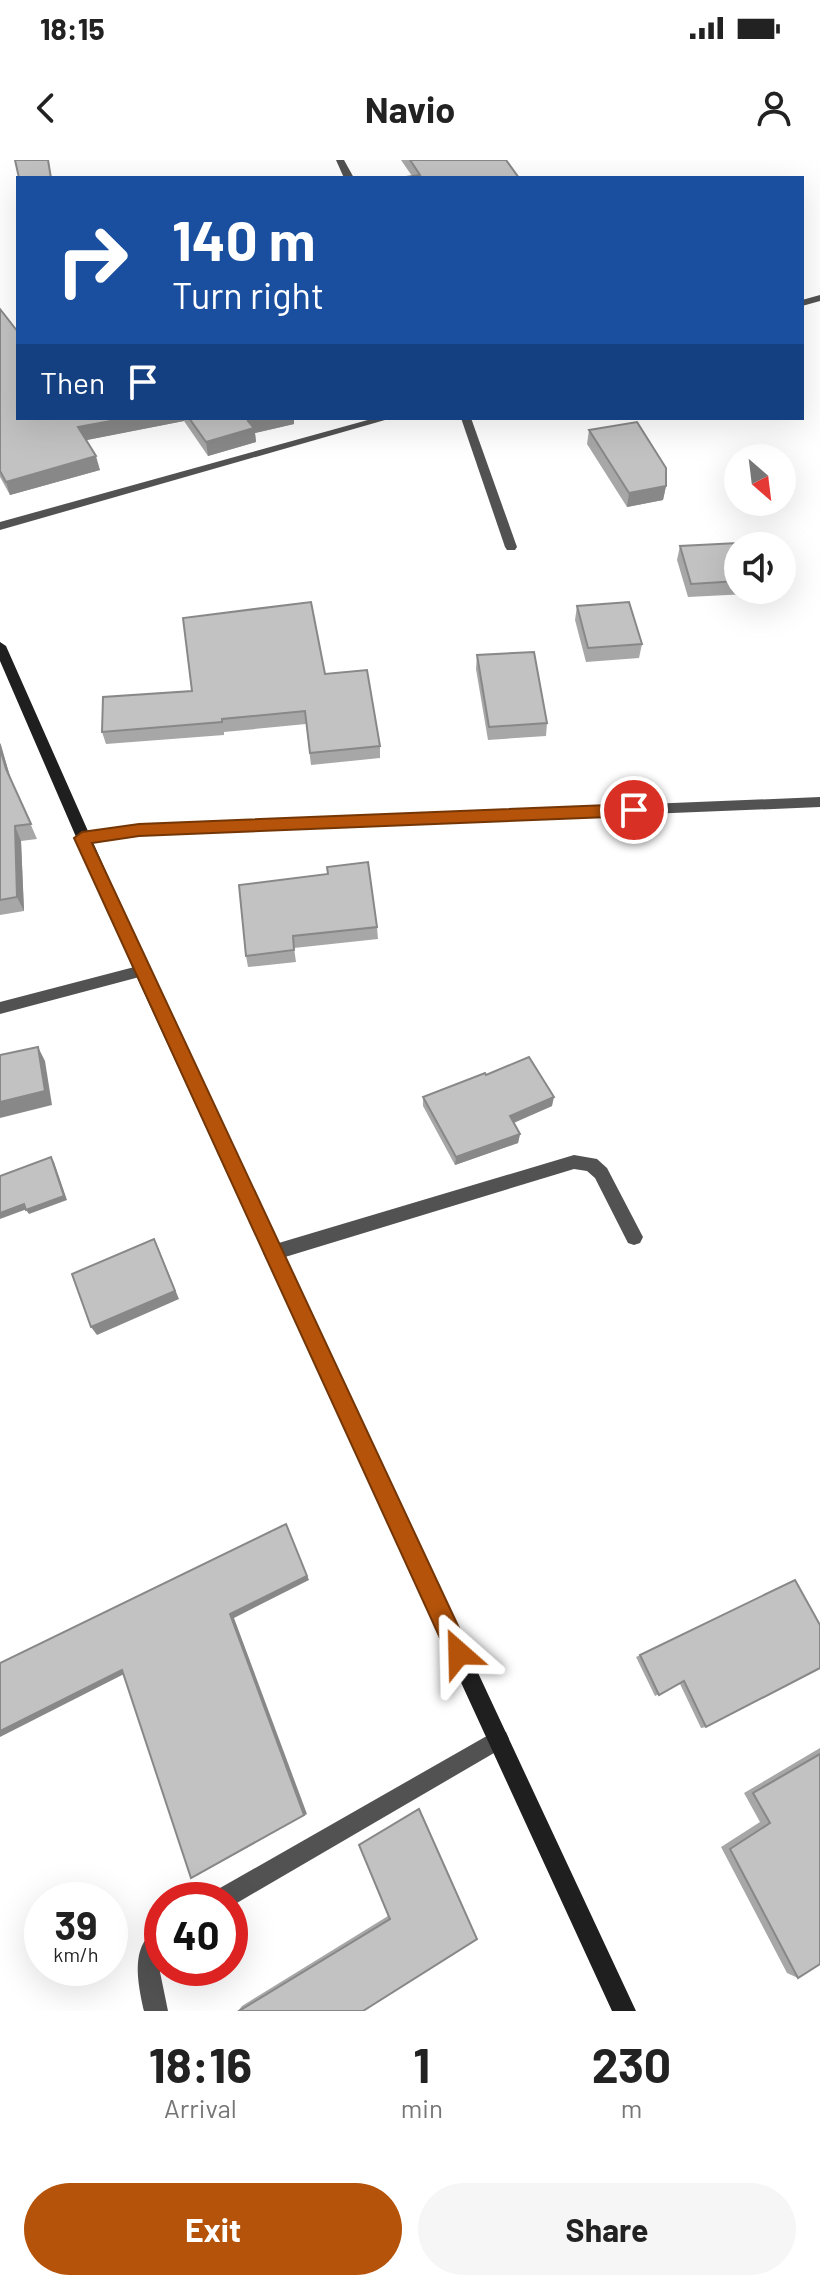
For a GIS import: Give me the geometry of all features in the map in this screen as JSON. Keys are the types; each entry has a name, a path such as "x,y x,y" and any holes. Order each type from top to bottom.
{"street":[{"path":"0,526 380,420"},
{"path":"467,420 511,547"},
{"path":"0,646 142,971 624,2011"},
{"path":"82,838 139,830 820,802"},
{"path":"0,1008 142,971"},
{"path":"272,1253 574,1162 591,1164 601,1173 634,1237"},
{"path":"248,1884 499,1739"},
{"path":"151,1986 156,2011"}],"building":[{"path":"15,160 48,160 51,176 19,176"},
{"path":"410,160 506,160 518,176 413,176 420,175"},
{"path":"0,309 16,329 16,420 116,420 78,427 96,456 6,482 0,471"},
{"path":"190,420 252,420 248,421 254,428 206,442"},
{"path":"637,422 666,468 666,486 629,493 589,430"},
{"path":"724,544 724,582 691,584 680,546"},
{"path":"311,602 325,674 367,670 380,746 310,753 305,711 222,719 222,722 102,732 103,697 192,691 183,618"},
{"path":"629,602 642,644 588,648 577,606"},
{"path":"534,652 547,723 489,727 477,655"},
{"path":"0,748 31,824 15,826 17,897 0,900"},
{"path":"368,862 377,927 293,936 294,950 246,956 239,885 328,874 327,867"},
{"path":"38,1047 45,1091 0,1102 0,1055"},
{"path":"529,1057 554,1097 510,1116 520,1134 456,1157 423,1097"},
{"path":"51,1157 64,1196 26,1210 24,1204 0,1213 0,1176"},
{"path":"154,1239 175,1291 91,1327 72,1274"},
{"path":"286,1524 307,1576 230,1614 304,1815 191,1878 122,1670 0,1731 0,1663"},
{"path":"795,1580 820,1625 820,1668 706,1727 684,1681 659,1695 640,1655"},
{"path":"820,1754 820,1964 798,1978 730,1849 770,1823 753,1793"},
{"path":"419,1809 477,1939 363,2011 239,2011 390,1919 359,1845"}],"route":[{"path":"459,1653 82,838 139,830 634,810"}]}
